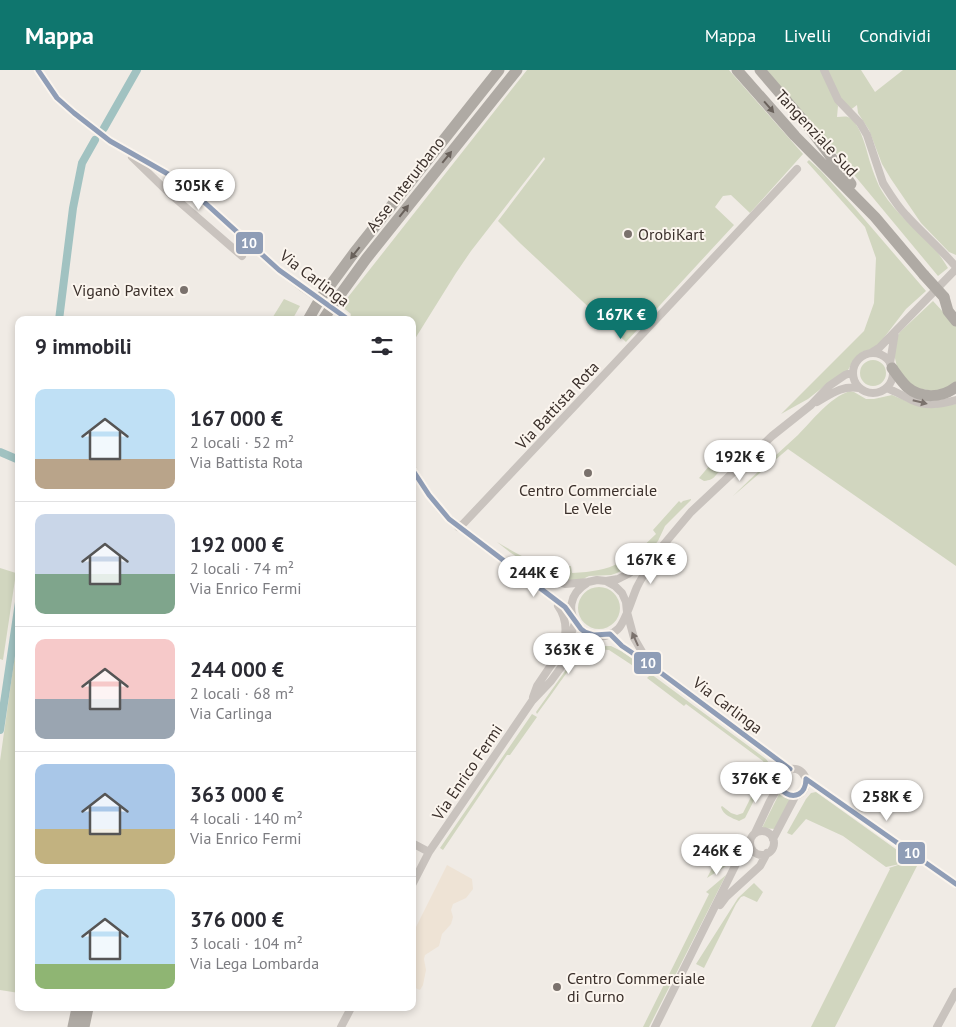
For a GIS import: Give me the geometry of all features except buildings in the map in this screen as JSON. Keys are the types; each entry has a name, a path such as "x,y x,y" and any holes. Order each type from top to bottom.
{"highway":[{"name":"Asse Interurbano","path":"310,316 320,299 354,253 499,70"},
{"name":"Asse Interurbano","path":"326,316 366,259 516,70"},
{"name":"Tangenziale Sud","path":"737,70 795,136 875,217"},
{"name":"Tangenziale Sud","path":"760,70 808,126 875,217"},
{"path":"875,217 956,311"},
{"path":"944,297 956,304"},
{"path":"944,297 948,311 956,321"},
{"path":"891,366 908,388 920,394 931,396 950,392 956,387"},
{"path":"73,1027 76,1011"},
{"path":"84,1027 87,1011"}],"street":[{"name":"Via Carlinga","path":"38,70 57,98 97,132 182,182 260,253 303,288 342,316"},
{"path":"824,70 838,100 860,123 867,136 883,183 890,195 905,214 956,268 872,353"},
{"path":"125,150 168,192 242,256"},
{"name":"Via Battista Rota","path":"458,527 463,524 797,169"},
{"path":"810,405 850,386 869,393 886,388 892,379 891,366 894,332"},
{"path":"859,388 853,372 856,361 866,354 882,355 891,366"},
{"path":"416,475 436,506 449,519 565,607 575,623 585,633 599,636 610,634 618,629 624,621 638,586 660,549 691,512 772,436 830,386 845,375 853,372"},
{"path":"886,388 912,401 923,404 956,400"},
{"path":"512,566 565,584 597,580 606,581 618,579 628,574 660,549"},
{"name":"Via Carlinga","path":"606,581 622,593 626,602 626,612 634,638 649,664"},
{"path":"571,614 571,604 574,595 580,587 588,582"},
{"path":"553,598 563,613 566,624 563,648"},
{"name":"Via Enrico Fermi","path":"532,701 537,686 570,637 575,623"},
{"name":"Via Carlinga","path":"610,634 622,646 790,769 798,770 806,779 956,884"},
{"name":"Via Enrico Fermi","path":"416,877 429,852 532,701 551,681 570,654 588,641 599,636"},
{"path":"755,833 762,831 768,833 773,842 772,849 760,855 751,848 750,839 755,833 779,786 782,773 790,769"},
{"path":"779,786 788,795 796,795 803,791 806,779"},
{"path":"772,839 796,795"},
{"path":"416,845 429,852"},
{"path":"655,1027 737,862 751,848"},
{"path":"708,921 726,897 760,866 767,853"},
{"path":"937,1027 956,992"},
{"path":"341,1027 349,1011"}],"green space":[{"path":"527,70 729,70 803,154 750,213 731,195 723,196 715,207 734,225 626,342 498,221 545,159 544,157 471,251 416,337 416,316 350,316 351,314 341,306"},
{"path":"767,70 822,70 838,106 837,117 848,117 857,125 879,186 891,204 935,249 948,268 938,276"},
{"path":"827,70 861,70 875,92 903,70 956,70 956,255 949,252 921,223 882,164 869,130 858,113 857,105 849,111 840,99"},
{"path":"809,160 853,206 926,291 906,309 876,348 862,352 854,359 847,372 832,380 808,399 781,414 864,331 874,303 876,258 865,227 807,162"},
{"path":"284,299 300,306 294,316 273,316"},
{"path":"933,301 956,326 956,384 938,392 912,387 897,367 894,354 896,339 900,332"},
{"path":"873,360 882,364 886,373 882,382 873,386 864,382 860,373 864,364"},
{"path":"850,391 866,399 892,395 918,406 932,408 956,404 956,566 788,449 733,496 828,404"},
{"path":"713,454 719,459 722,467 713,478 704,481 699,478 710,465"},
{"path":"691,499 665,526 658,541 652,548 626,568 611,575 589,576 572,581 556,577 526,563 497,542 515,553 541,563 571,566 572,573 599,570 619,563 637,552 656,534 653,530 679,501 681,503"},
{"path":"0,568 15,573 15,580 3,660 0,659"},
{"path":"595,587 603,587 614,593 620,608 614,623 603,629 595,629 584,623 578,612 578,604 584,593"},
{"path":"611,646 621,651 650,671 647,675 609,650 593,651 575,663 537,714 536,712 573,660 586,650"},
{"path":"15,654 15,992 0,990 0,761"},
{"path":"651,674 769,763 770,769 745,818 739,821 734,819 726,814 721,807 737,815 743,813 766,767 763,761 686,704 684,706 647,678"},
{"path":"532,714 537,717 510,755 507,755 443,850 440,848"},
{"path":"781,790 792,796 775,829 762,828"},
{"path":"816,792 904,855 900,864 886,867 843,836 806,819 792,835 787,833 806,799 811,793"},
{"path":"728,836 737,842 740,848 739,854 728,865 707,878"},
{"path":"906,856 918,864 835,1027 811,1027 889,868 901,864"},
{"path":"726,875 649,1027 643,1027 709,894 706,892"},
{"path":"754,883 763,892 757,902 744,896 741,897 704,968 696,964 738,898"}],"shaded area":[{"path":"447,865 472,879 473,889 466,898 453,904 451,924 442,934 439,946 425,955 426,970 420,990 416,988 416,927"}],"waterway":[{"path":"104,128 137,70"},
{"path":"60,316 73,208 82,163 95,140"},
{"path":"0,452 15,458"},
{"path":"0,730 15,629"}],"transit line":[{"name":"10","path":"38,70 57,98 74,113 110,141 182,182 279,270 343,316"},
{"name":"10","path":"416,475 429,495 449,519 565,607 581,629 594,635 610,634 622,646 790,769 782,776 780,783 786,794 799,794 804,789 806,779"},
{"name":"10","path":"806,779 956,884"}],"place":[{"name":"OrobiKart","path":"628,234"},
{"name":"Viganò Pavitex","path":"184,290"},
{"name":"Centro Commerciale Le Vele","path":"588,473"},
{"name":"Centro Commerciale di Curno","path":"557,987"}]}
